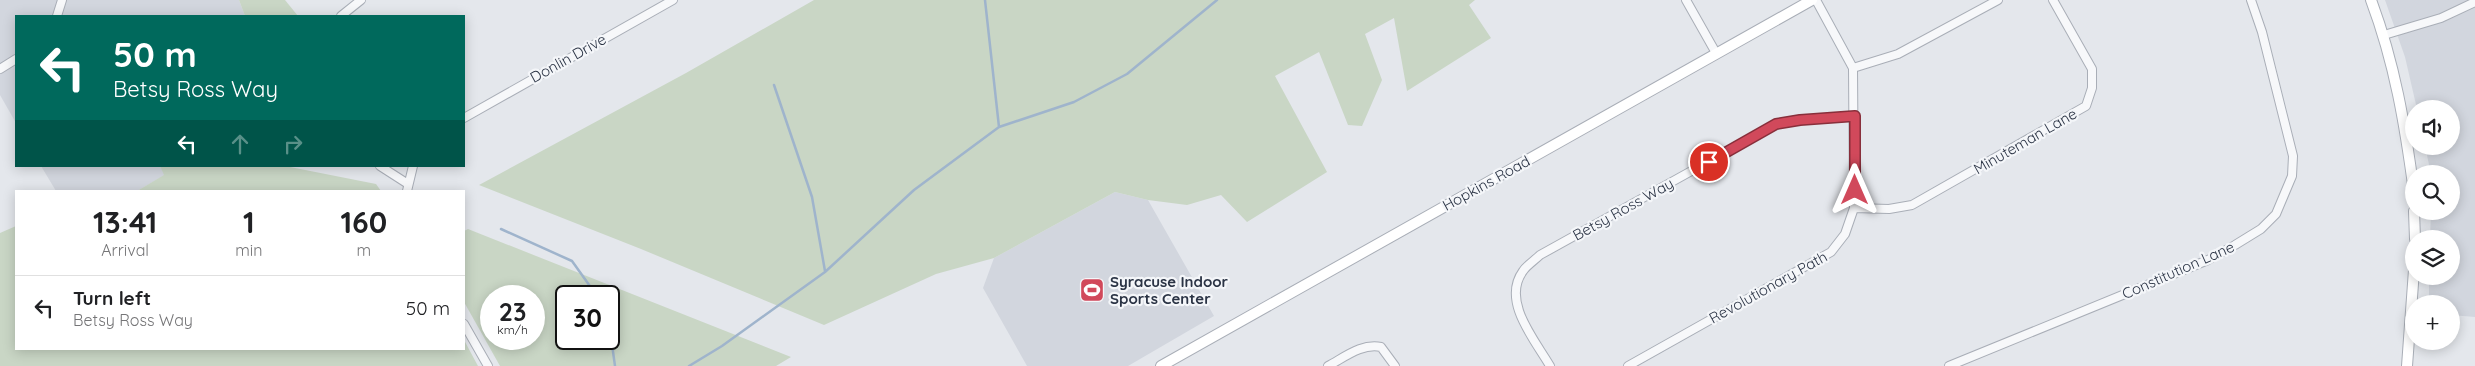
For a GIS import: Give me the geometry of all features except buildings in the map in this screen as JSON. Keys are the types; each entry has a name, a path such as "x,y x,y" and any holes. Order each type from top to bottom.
{"street":[{"path":"57,15 62,0"},
{"path":"342,15 361,0"},
{"name":"Donlin Drive","path":"465,117 673,0"},
{"path":"1686,0 1716,54"},
{"name":"Hopkins Road","path":"1161,366 1814,0"},
{"name":"Revolutionary Path","path":"1628,366 1831,252 1845,234 1854,208 1855,116 1853,68 1814,0"},
{"path":"1853,68 1898,54 1998,0"},
{"name":"Minuteman Lane","path":"1854,208 1889,209 1912,205 2086,106 2092,88 2092,69 2053,0"},
{"name":"Constitution Lane","path":"1949,366 2208,260 2261,229 2276,214 2292,176 2293,156 2262,32 2251,0"},
{"path":"2372,0 2396,76 2410,165"},
{"path":"2384,35 2441,18 2475,2"},
{"path":"0,69 15,60"},
{"name":"Betsy Ross Way","path":"1550,366 1516,306 1516,286 1523,271 1540,255 1776,124 1800,120 1855,116"},
{"path":"381,167 408,188 413,167"},
{"path":"2407,366 2413,285"},
{"path":"465,326 488,366"},
{"path":"1328,366 1360,348 1373,345 1381,347 1396,366"}],"shaded area":[{"path":"0,0 239,0 245,15 15,15 15,121 0,95"},
{"path":"2385,0 2475,0 2475,317 2460,316 2460,295 2429,295 2429,285 2460,285 2460,230 2430,230 2431,220 2460,220 2460,165 2429,165 2427,155 2460,155 2460,100 2415,100 2405,57"},
{"path":"42,167 161,167 165,175 139,190 55,190"},
{"path":"1115,192 1148,200 1214,316 1128,366 1027,366 983,288 994,258"}],"green space":[{"path":"239,0 285,0 297,15 245,15"},
{"path":"814,0 1475,0 1469,5 1491,38 1407,91 1394,18 1365,34 1382,80 1362,126 1348,125 1319,52 1275,76 1327,172 1247,222 1221,195 1187,205 1148,200 1115,192 994,258 936,274 824,325 641,249 479,185 686,73"},
{"path":"160,167 290,167 376,184 380,190 139,190 164,175"},
{"path":"15,226 15,350 465,350 465,342 478,366 0,366 0,233"},
{"path":"468,229 609,285 555,285 555,350 620,350 620,289 791,357 776,366 500,366 491,350 545,350 545,285 480,285 480,330 465,304 465,230"}],"waterway":[{"path":"985,0 999,127"},
{"path":"689,366 722,346 825,272 914,190 999,127 1074,102 1127,74 1217,0"},
{"path":"774,85 812,197 825,271"},
{"path":"501,229 572,261 589,285"},
{"path":"613,350 615,366"}],"place":[{"name":"Syracuse Indoor Sports Center","path":"1092,290"}],"route":[{"path":"1709,162 1776,124 1800,120 1855,116 1855,190"}]}
